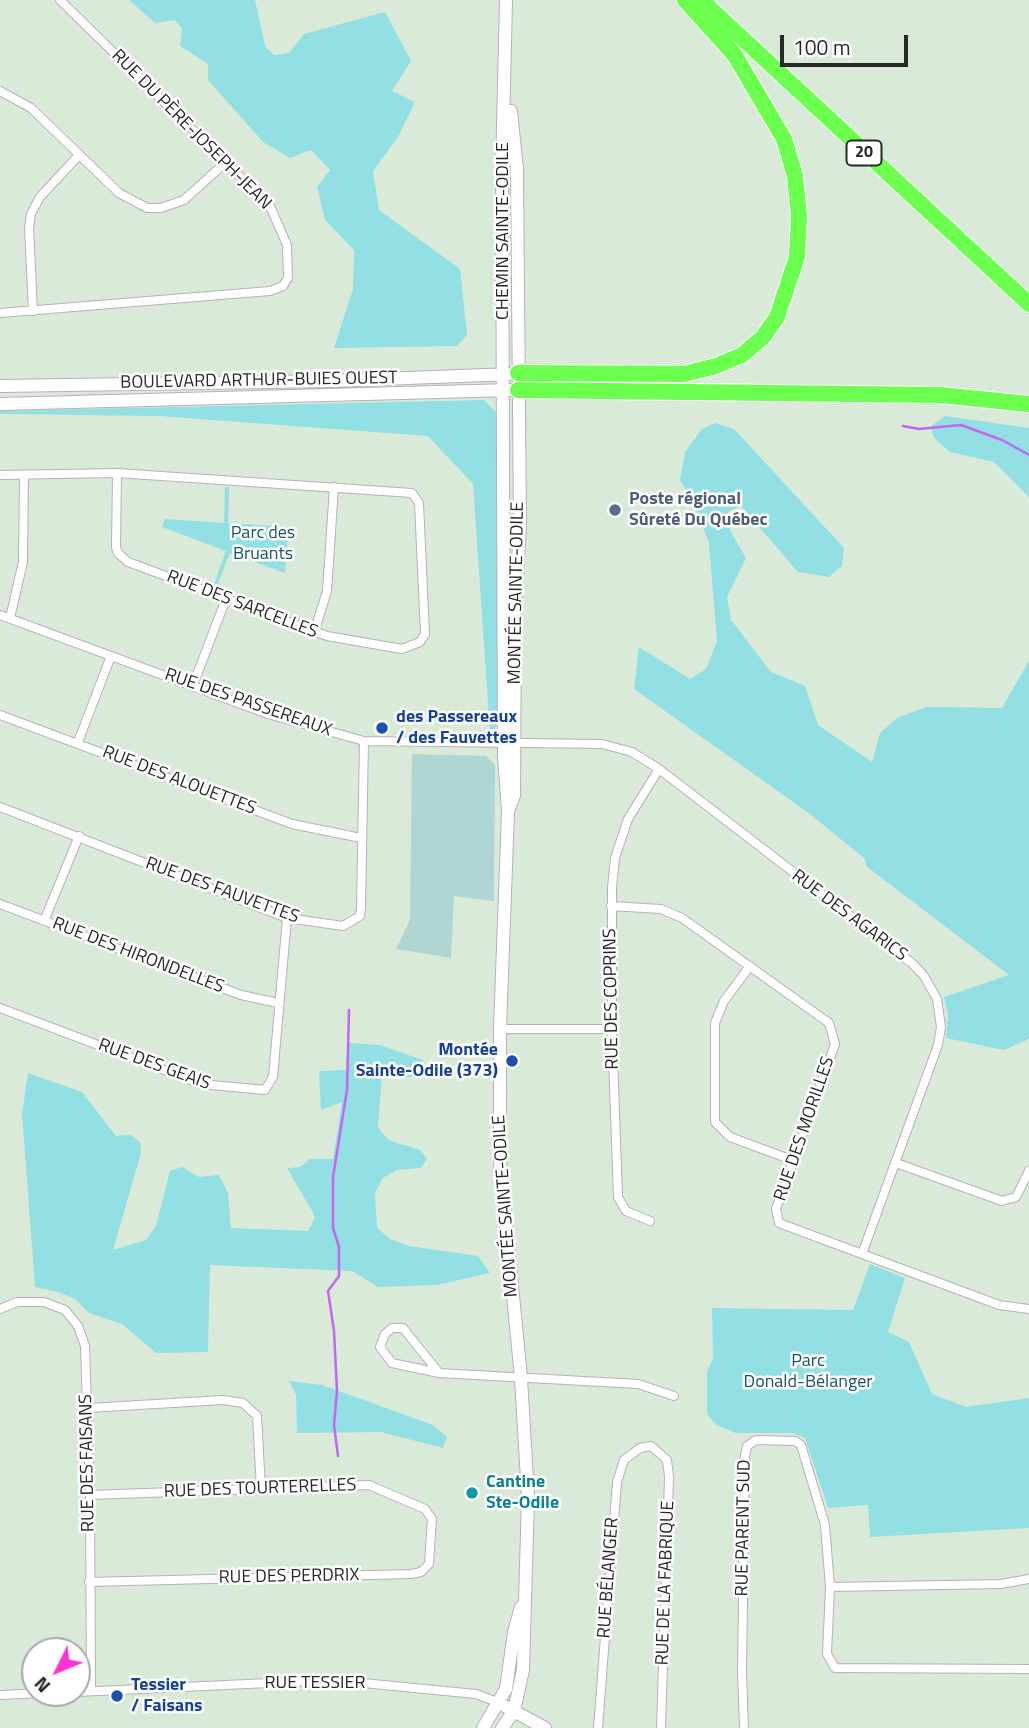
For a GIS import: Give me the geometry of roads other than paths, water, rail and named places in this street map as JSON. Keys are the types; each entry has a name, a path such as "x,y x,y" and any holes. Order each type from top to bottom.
{"highway":[{"path":"511,374 684,374 716,366 742,355 763,337 777,317 797,257 799,216 795,176 784,139 734,54 685,0"},
{"name":"20","path":"701,0 1029,304"},
{"path":"511,390 940,395 1029,404"}],"main road":[{"name":"CHEMIN SAINTE-ODILE","path":"506,0 507,72 517,169 511,374"},
{"name":"BOULEVARD ARTHUR-BUIES OUEST","path":"0,386 332,381 511,374"},
{"name":"MONTÉE SAINTE-ODILE","path":"511,374 520,526 509,744 514,796 508,811 500,1029 500,1161 521,1378 528,1497 523,1600 526,1633 523,1670 514,1711"},
{"name":"BOULEVARD ARTHUR-BUIES OUEST","path":"0,404 511,390"},
{"name":"MONTÉE SAINTE-ODILE","path":"483,1728 506,1689 514,1632 523,1600"},
{"name":"RUE TESSIER","path":"500,1703 545,1728"},
{"path":"502,1728 514,1711"}],"street":[{"name":"RUE DU PÈRE-JOSEPH-JEAN","path":"0,313 270,291 283,286 288,278 289,264 284,232 270,206 60,0"},
{"path":"0,91 31,108 119,193 148,208 161,208 184,200 226,162"},
{"path":"33,311 29,228 31,214 40,197 79,155"},
{"name":"RUE DES SARCELLES","path":"0,475 117,473 412,493 419,503 425,634 420,642 402,649 314,633 122,558 116,547 117,473"},
{"path":"10,618 23,562 24,475"},
{"path":"314,633 327,591 334,487"},
{"path":"193,685 226,599"},
{"name":"RUE DES PASSEREAUX","path":"0,615 268,714 364,741 509,744"},
{"path":"78,742 111,656"},
{"name":"RUE DES ALOUETTES","path":"0,715 292,824 360,838"},
{"name":"RUE DES FAUVETTES","path":"0,807 287,918 343,926 360,916 364,741"},
{"name":"RUE DES AGARICS","path":"509,744 618,746 659,769 913,964 932,988 940,1012 938,1045 862,1254"},
{"name":"RUE DES COPRINS","path":"650,1222 626,1211 618,1197 611,906 612,875 620,840 638,799 659,769"},
{"path":"44,921 79,836"},
{"name":"RUE DES HIRONDELLES","path":"0,904 241,995 278,1003"},
{"name":"RUE DES MORILLES","path":"611,906 671,913 825,1018 835,1037 776,1209 779,1223 999,1305 1029,1310"},
{"name":"RUE DES GEAIS","path":"0,1008 201,1084 258,1091 270,1086 273,1077 287,918"},
{"path":"750,966 724,1001 716,1023 715,1122 730,1137 792,1160"},
{"path":"500,1029 612,1029"},
{"path":"896,1163 1002,1202 1016,1197 1029,1171"},
{"name":"RUE DES FAISANS","path":"0,1309 17,1302 44,1302 65,1310 78,1326 85,1346 90,1495 90,1637"},
{"path":"439,1373 403,1328 392,1328 385,1334 380,1347 392,1363 439,1373 638,1384 674,1396"},
{"path":"88,1408 223,1400 243,1403 257,1416 261,1489"},
{"name":"RUE PARENT SUD","path":"744,1728 741,1672 745,1456 747,1446 755,1440 795,1441 802,1445 825,1525 830,1587"},
{"name":"RUE BÉLANGER","path":"598,1728 617,1482 624,1460 631,1453 651,1446"},
{"name":"RUE DE LA FABRIQUE","path":"651,1446 667,1460 669,1477 661,1728"},
{"name":"RUE DES TOURTERELLES","path":"90,1495 369,1485 425,1509"},
{"name":"RUE DES PERDRIX","path":"89,1582 421,1572 429,1564 432,1519 425,1509"},
{"path":"1029,1579 1001,1584 830,1587 827,1654 835,1668 1029,1669"},
{"name":"RUE TESSIER","path":"91,1691 332,1680 475,1694 500,1703"},
{"path":"0,1695 21,1694"}],"waterway":[{"path":"903,426 919,429 961,425 1002,440 1029,455"},
{"path":"338,1456 334,1425 337,1391 334,1331 328,1291 339,1276 339,1247 333,1228 333,1177 347,1090 349,1010"}],"place":[{"name":"Poste régional Sûreté Du Québec","path":"615,510"},
{"name":"des Passereaux / des Fauvettes","path":"382,728"},
{"name":"Montée Sainte-Odile (373)","path":"512,1061"},
{"name":"Cantine Ste-Odile","path":"472,1493"},
{"name":"Tessier / Faisans","path":"117,1696"}],"park label":[{"name":"Parc des Bruants","path":"263,544"},
{"name":"Parc Donald-Bélanger","path":"808,1372"}]}
